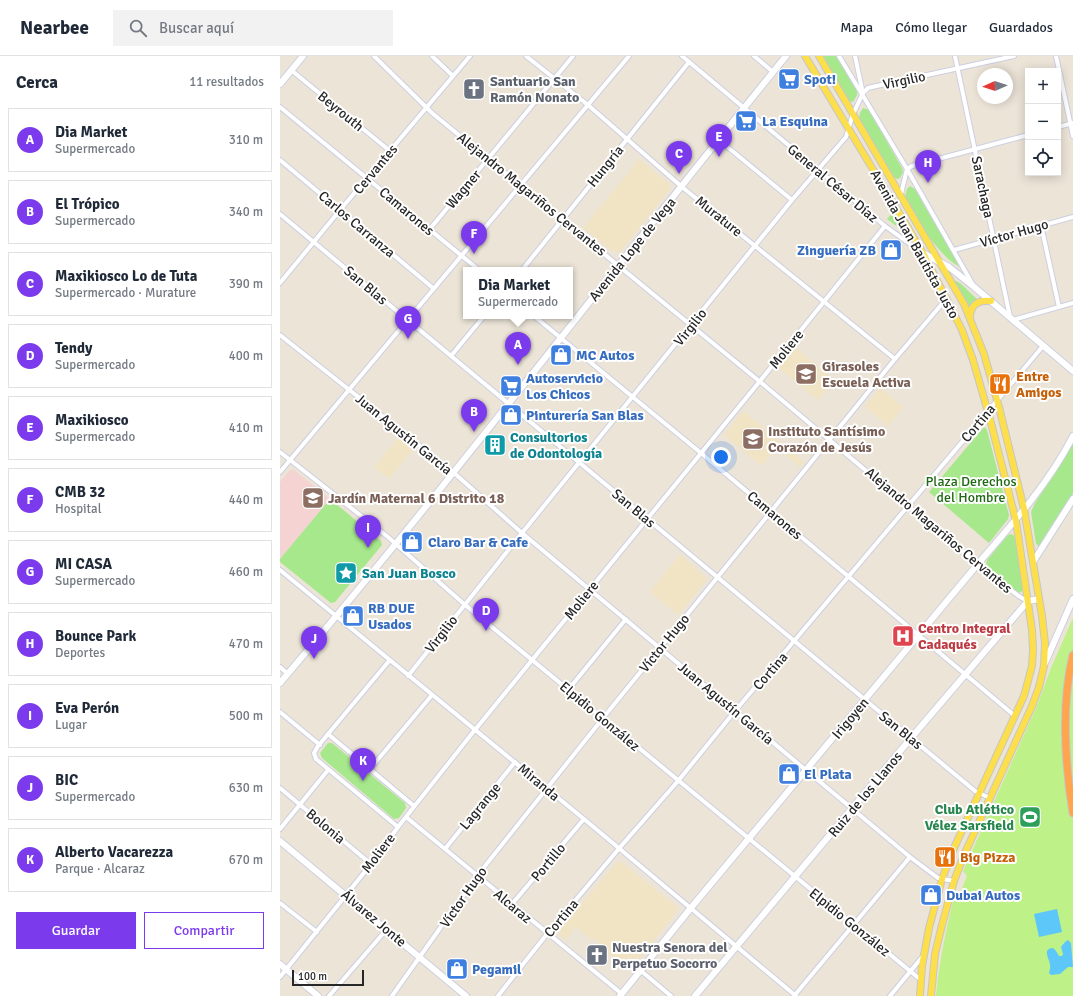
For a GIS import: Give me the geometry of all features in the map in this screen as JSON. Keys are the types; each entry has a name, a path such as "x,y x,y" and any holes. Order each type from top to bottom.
{"highway":[{"path":"1073,655 1066,701 1066,743 1073,813"}],"main road":[{"name":"Avenida Juan Bautista Justo","path":"805,56 923,253 962,330 988,412 1016,521 1033,637 1032,666 1026,689 954,848 942,879 924,954 920,996"},
{"name":"Avenida Juan Bautista Justo","path":"819,56 901,194 970,316 984,354 997,400 1024,509 1034,562 1044,635 1044,666 1039,687 1032,706 964,855 954,881 935,954 931,996"},
{"path":"970,316 973,307 977,302 983,300 991,301"}],"street":[{"path":"280,84 303,56"},
{"name":"Alejandro Magariños Cervantes","path":"374,56 427,108 488,159 760,381 978,564 1020,597 1028,601"},
{"path":"432,56 453,76"},
{"name":"Cervantes","path":"280,283 470,56"},
{"name":"Murature","path":"526,56 588,105 682,186 895,359"},
{"name":"Wagner","path":"429,230 573,56"},
{"path":"280,472 348,389 629,56"},
{"name":"General César Díaz","path":"682,56 885,226 974,286 1073,371"},
{"path":"754,56 773,72"},
{"name":"Avenida Lope de Vega","path":"280,683 396,543 786,56"},
{"name":"Avenida Juan Bautista Justo","path":"839,56 863,93 908,169 974,286"},
{"path":"855,56 863,93"},
{"name":"Sarachaga","path":"955,56 1012,319"},
{"name":"Virgilio","path":"408,676 464,604 792,200 846,137 853,114 863,93 868,88 1014,56"},
{"path":"1056,56 1072,124 1073,136"},
{"name":"Hungría","path":"524,267 689,62"},
{"name":"Beyrouth","path":"291,70 390,151"},
{"name":"Camarones","path":"280,107 474,267"},
{"path":"1061,126 1072,124"},
{"path":"901,194 908,169 912,166 1025,136"},
{"path":"719,140 792,200"},
{"name":"Carlos Carranza","path":"280,160 433,288"},
{"name":"San Blas","path":"280,214 864,700 975,791 990,798"},
{"name":"Víctor Hugo","path":"954,250 1073,217"},
{"path":"1041,225 1059,307"},
{"name":"Moliere","path":"280,977 371,864 414,806 475,730 885,226"},
{"name":"Víctor Hugo","path":"392,996 421,958 477,876 603,718 895,359 947,298"},
{"path":"1012,319 1073,303"},
{"path":"451,356 482,319"},
{"name":"Camarones","path":"538,319 701,453 1015,716"},
{"name":"Juan Agustín García","path":"280,335 453,472 522,533 910,857 938,878 954,881"},
{"name":"Cortina","path":"498,996 547,934 678,781 735,711 795,642 1043,346"},
{"name":"Irigoyen","path":"621,995 690,909 864,700 1016,521 1059,461 1073,436"},
{"name":"Elpidio González","path":"280,452 396,543 464,604 921,980"},
{"path":"1034,562 1073,499"},
{"name":"Miranda","path":"280,570 584,819 795,996"},
{"path":"1028,601 1039,598"},
{"path":"1044,666 1073,599"},
{"name":"Ruiz de los Llanos","path":"695,996 1028,601"},
{"path":"568,690 626,619"},
{"path":"390,661 328,734 314,752 314,755 316,759 328,770 398,827"},
{"path":"280,667 288,674"},
{"path":"370,769 432,695"},
{"path":"280,712 320,744"},
{"path":"328,734 414,806"},
{"name":"Lagrange","path":"445,849 515,762"},
{"path":"280,829 328,770"},
{"name":"Bolonia","path":"280,788 371,864"},
{"name":"Alcaraz","path":"406,817 621,995"},
{"name":"Portillo","path":"512,904 584,819"},
{"name":"Álvarez Jonte","path":"280,841 466,996"},
{"path":"795,996 910,857"},
{"path":"280,903 316,932"},
{"path":"329,996 386,929"},
{"path":"890,996 924,954"},
{"path":"280,964 318,996"},
{"path":"640,970 671,996"}],"shaded area":[{"path":"639,159 670,185 670,189 620,252 612,251 583,228"},
{"name":"Girasoles Escuela Activa","path":"795,347 834,380 818,400 778,367"},
{"path":"880,388 903,407 888,426 865,407"},
{"name":"Instituto Santísimo Corazón de Jesús","path":"743,411 804,462 800,467 777,448 762,466 724,435"},
{"path":"399,437 413,449 389,479 374,467"},
{"path":"290,470 294,470 330,499 280,559 280,482"},
{"path":"680,554 707,580 678,615 650,592"},
{"path":"617,862 621,862 677,907 677,911 634,966 628,961 631,958 629,956 622,964 609,954 610,952 593,938 591,940 576,927 565,940 559,935 559,931"}],"green space":[{"path":"822,56 836,56 857,91 857,95 853,102 849,101"},
{"path":"863,108 869,110 902,168 903,172 900,178 897,179 893,177 859,119"},
{"path":"910,186 915,189 960,267 943,254 928,236 915,216 905,197 907,189"},
{"path":"892,213 903,231 887,219"},
{"path":"954,280 960,283 978,300 970,306 968,305"},
{"name":"Plaza Derechos del Hombre","path":"984,427 987,430 1009,515 1008,519 989,543 929,492"},
{"path":"1073,442 1073,493 1042,544 1039,546 1036,544 1031,512 1035,503"},
{"path":"330,499 381,541 382,545 335,602 331,603 280,562 280,559"},
{"path":"1012,534 1015,539 1023,589 1019,593 986,566 987,560 1008,535"},
{"name":"Club Atlético Vélez Sarsfield","path":"1073,618 1073,996 936,996 941,957 955,892 961,891 967,876 963,871 1036,708 1051,668"},
{"path":"328,743 332,743 405,803 406,808 399,818 394,819 322,758 320,753"}],"water":[{"path":"1057,909 1062,932 1039,937 1034,914"},
{"path":"1068,940 1071,943 1073,967 1068,967 1060,974 1051,975 1049,973 1050,963 1047,956 1047,951 1053,948 1059,956 1062,956 1063,954 1061,947"}],"place":[{"name":"Spot!","path":"789,79"},
{"name":"Santuario San Ramón Nonato","path":"474,89"},
{"name":"La Esquina","path":"746,121"},
{"name":"Maxikiosco","path":"719,157"},
{"name":"Maxikiosco Lo de Tuta","path":"679,174"},
{"name":"Bounce Park","path":"928,183"},
{"name":"Zinguería ZB","path":"891,250"},
{"name":"CMB 32","path":"474,254"},
{"name":"MI CASA","path":"408,339"},
{"name":"MC Autos","path":"561,355"},
{"name":"Dia Market","path":"518,365"},
{"name":"Girasoles Escuela Activa","path":"806,374"},
{"name":"Entre Amigos","path":"1000,384"},
{"name":"Autoservicio Los Chicos","path":"511,386"},
{"name":"Pinturería San Blas","path":"511,415"},
{"name":"El Trópico","path":"474,432"},
{"name":"Instituto Santísimo Corazón de Jesús","path":"753,439"},
{"name":"Consultorios de Odontología","path":"495,445"},
{"name":"Jardín Maternal 6 Distrito 18","path":"313,498"},
{"name":"Claro Bar & Cafe","path":"412,542"},
{"name":"Eva Perón","path":"368,548"},
{"name":"San Juan Bosco","path":"346,573"},
{"name":"RB DUE Usados","path":"353,616"},
{"name":"Tendy","path":"486,631"},
{"name":"Centro Integral Cadaqués","path":"903,636"},
{"name":"BIC","path":"314,659"},
{"name":"El Plata","path":"789,774"},
{"name":"Alberto Vacarezza","path":"363,781"},
{"name":"Club Atlético Vélez Sarsfield","path":"1030,817"},
{"name":"Big Pizza","path":"945,857"},
{"name":"Dubai Autos","path":"931,895"},
{"name":"Nuestra Senora del Perpetuo Socorro","path":"597,955"},
{"name":"Pegamil","path":"457,969"}]}
